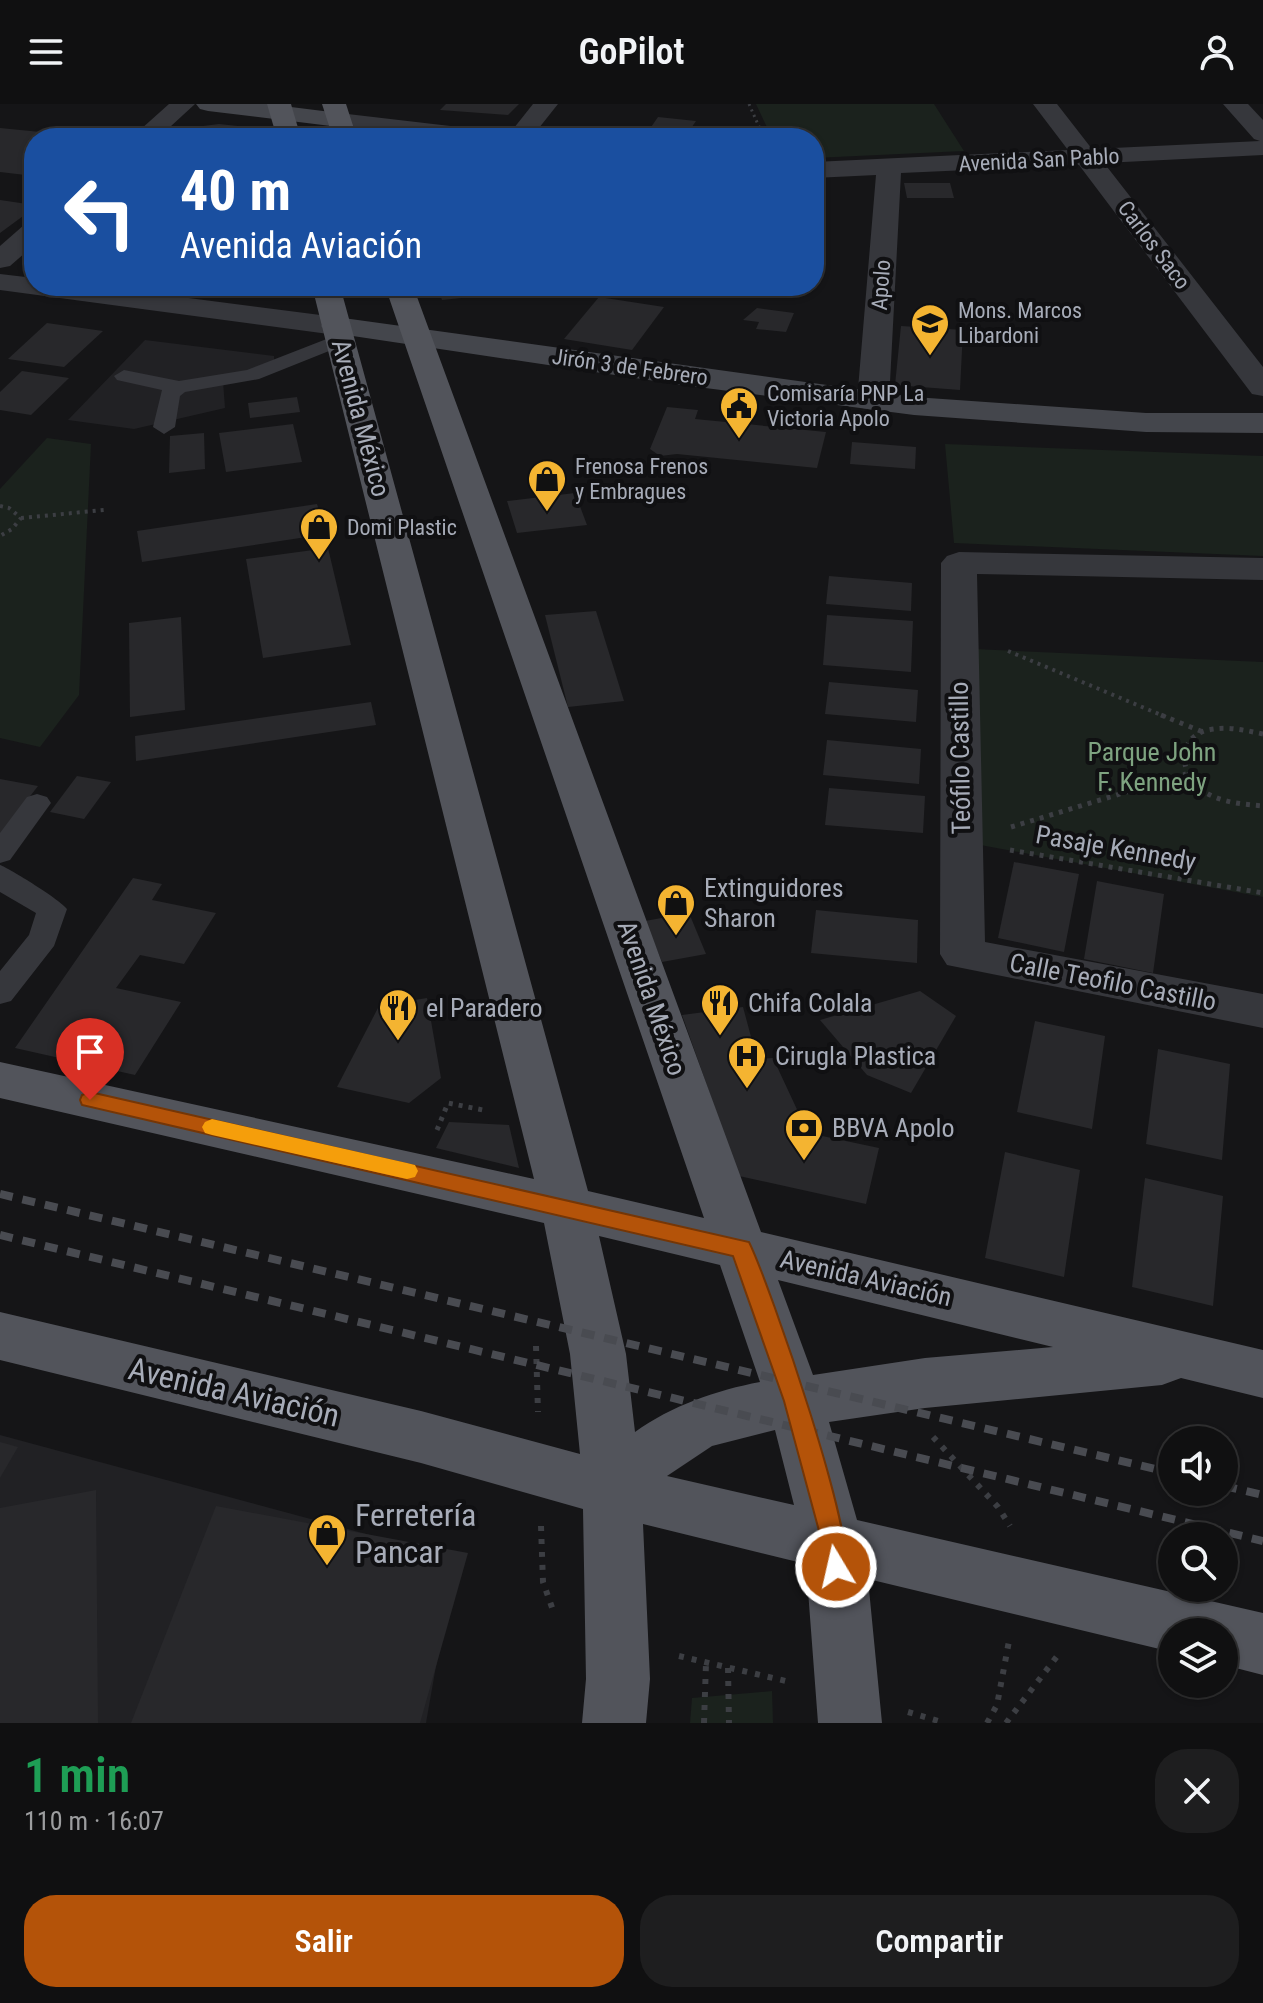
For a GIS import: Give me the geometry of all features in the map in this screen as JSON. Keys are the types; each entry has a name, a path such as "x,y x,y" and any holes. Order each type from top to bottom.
{"main road":[{"path":"281,108 286,128"},
{"name":"Avenida México","path":"329,296 567,1207 598,1354 612,1490 618,1679 614,1723"},
{"name":"Avenida México","path":"403,296 795,1401 834,1542 850,1723"},
{"name":"Avenida Aviación","path":"0,1080 567,1207 1263,1374"},
{"name":"Avenida Aviación","path":"0,1336 421,1437 612,1490 1158,1619"},
{"path":"612,1490 664,1444 727,1414 795,1401 890,1391 925,1383 1197,1358"},
{"path":"1238,1638 1263,1644"}],"street":[{"path":"155,128 183,104"},
{"path":"208,104 281,108 339,121 402,128"},
{"path":"526,128 546,104"},
{"name":"Carlos Saco","path":"1045,104 1263,387"},
{"path":"1235,104 1263,134"},
{"name":"Avenida San Pablo","path":"824,170 1263,148"},
{"name":"Apolo","path":"873,401 889,169"},
{"path":"0,260 24,240"},
{"name":"Jirón 3 de Febrero","path":"0,282 24,286"},
{"name":"Jirón 3 de Febrero","path":"95,296 339,332 418,336 873,401 1079,419 1263,423"},
{"name":"Teófilo Castillo","path":"963,954 959,563 1263,569"},
{"name":"Calle Teofilo Castillo","path":"963,954 1263,1011"}],"lane":[{"path":"124,376 179,387 270,370 339,332"},
{"path":"164,427 170,394 179,387"},
{"path":"0,853 37,803"},
{"path":"0,875 15,889 47,904 52,909 52,916 43,938 0,993"}],"path":[{"path":"749,104 760,128"},
{"path":"0,506 9,508 21,518"},
{"path":"0,536 12,529 21,518 104,510"},
{"path":"959,631 1203,732"},
{"path":"1263,734 1239,728 1203,732 1190,739 1182,749 1181,761 1186,774 1212,795 1230,802 1263,806"},
{"path":"961,842 1186,774"},
{"name":"Pasaje Kennedy","path":"961,842 1263,893"},
{"path":"418,1173 448,1103 544,1122"},
{"path":"1006,1723 1098,1604"},
{"path":"704,1723 706,1663"},
{"path":"728,1668 729,1723"}],"shaded area":[{"path":"145,340 274,356 274,366 223,381 225,408 134,429 68,420"},
{"path":"0,1435 455,1558 426,1723 0,1723"}],"green space":[{"path":"756,104 934,104 964,151 824,158 824,128 767,128"},
{"path":"47,438 91,444 79,695 40,747 0,738 0,489"},
{"path":"945,444 1263,456 1263,556 954,543"},
{"name":"Parque John F. Kennedy","path":"974,649 1263,662 1263,897 975,844"},
{"path":"772,1691 773,1723 690,1723 692,1698"}],"building":[{"path":"446,104 519,104 508,115 440,110"},
{"path":"658,117 696,121 691,128 650,128"},
{"path":"219,124 247,128 204,128"},
{"path":"0,128 24,130 24,175 0,172"},
{"path":"904,183 950,183 954,198 907,198"},
{"path":"0,200 24,204 24,215 0,233"},
{"path":"441,296 481,296 442,300"},
{"path":"599,297 664,307 632,350 564,339"},
{"path":"757,308 794,313 786,332 756,329 759,322 743,320"},
{"path":"47,323 103,331 64,367 8,359"},
{"name":"Mons. Marcos Libardoni","path":"901,326 963,330 960,390 895,385"},
{"path":"22,371 69,378 31,415 0,410 0,392"},
{"path":"297,397 300,412 250,418 248,403"},
{"name":"Comisaría PNP La Victoria Apolo","path":"667,407 698,410 695,419 826,432 817,468 677,454 660,456 650,449"},
{"path":"293,424 302,462 226,472 219,433"},
{"path":"204,433 205,469 169,473 170,436"},
{"path":"852,442 916,447 915,469 850,464"},
{"name":"Frenosa Frenos y Embragues","path":"575,493 587,525 517,533 507,501"},
{"path":"317,504 326,534 142,562 137,531"},
{"path":"328,548 351,645 263,658 246,559"},
{"path":"829,576 912,583 911,611 826,604"},
{"path":"596,611 624,701 568,707 545,615"},
{"path":"827,615 913,621 911,672 823,665"},
{"path":"181,617 185,710 130,717 129,623"},
{"path":"829,682 918,690 916,722 825,714"},
{"path":"371,702 376,725 136,761 135,736"},
{"path":"827,740 921,749 919,784 823,775"},
{"path":"77,776 111,782 84,819 50,812"},
{"path":"0,779 38,786 0,835"},
{"path":"829,788 925,796 923,833 825,825"},
{"path":"1014,862 1079,874 1064,952 998,938"},
{"path":"133,878 162,884 152,900 216,913 184,964 140,955 116,988 181,1002 135,1075 15,1048"},
{"path":"1097,881 1164,894 1153,973 1084,959"},
{"path":"816,910 918,920 917,963 811,953"},
{"name":"Extinguidores Sharon","path":"689,913 706,954 662,962 645,921"},
{"path":"920,991 956,1016 911,1093 867,1075 820,1020"},
{"name":"el Paradero","path":"427,998 441,1078 409,1103 337,1087 379,1006"},
{"path":"743,1007 757,1059 773,1058 808,1133 879,1148 866,1204 739,1176 682,1015"},
{"path":"1035,1021 1105,1036 1092,1129 1017,1112"},
{"path":"1158,1049 1230,1064 1222,1160 1146,1144"},
{"path":"449,1122 509,1125 519,1168 436,1148"},
{"path":"1005,1152 1080,1170 1064,1277 985,1258"},
{"path":"1145,1178 1223,1196 1213,1306 1132,1287"},
{"path":"0,1442 18,1447 0,1478"},
{"path":"96,1490 98,1723 0,1723 0,1508"},
{"path":"216,1506 468,1553 420,1723 131,1723"}],"railway":[{"path":"0,1194 1158,1470"},
{"path":"0,1235 1263,1541"},
{"path":"1238,1489 1263,1495"}],"slow traffic":[{"path":"212,1127 407,1171"}],"place":[{"name":"Mons. Marcos Libardoni","path":"930,357"},
{"name":"Comisaría PNP La Victoria Apolo","path":"739,440"},
{"name":"Frenosa Frenos y Embragues","path":"547,513"},
{"name":"Domi Plastic","path":"319,561"},
{"name":"Extinguidores Sharon","path":"676,937"},
{"name":"Chifa Colala","path":"720,1037"},
{"name":"el Paradero","path":"398,1042"},
{"name":"Cirugla Plastica","path":"747,1090"},
{"name":"BBVA Apolo","path":"804,1162"},
{"name":"Ferretería Pancar","path":"327,1567"}],"route":[{"path":"90,1100 741,1249 795,1401 834,1542 836,1567"}]}
